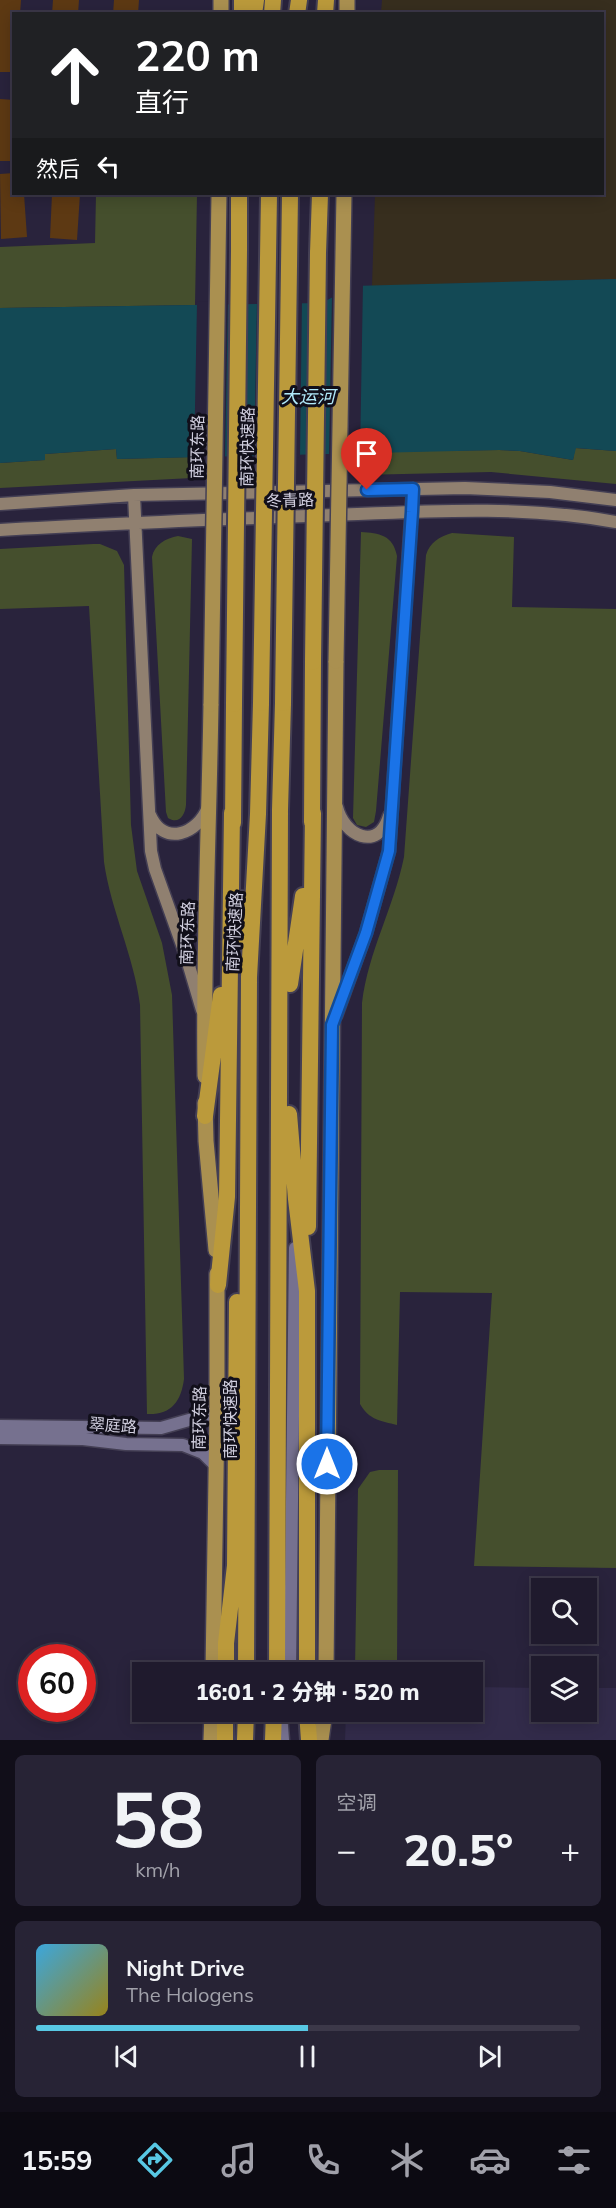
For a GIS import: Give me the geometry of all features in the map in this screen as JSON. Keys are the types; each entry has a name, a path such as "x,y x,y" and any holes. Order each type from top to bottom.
{"highway":[{"path":"218,1285 228,1197 239,195"},
{"name":"南环快速路","path":"246,1662 249,977 258,814 261,703 269,195"},
{"path":"280,1662 278,1291 280,810 290,195"},
{"path":"307,1662 307,1291 320,195"},
{"path":"278,1291 289,1114 291,984 280,810"},
{"path":"232,813 249,977"},
{"path":"291,984 313,813"},
{"path":"235,1567 241,899"},
{"path":"205,1116 231,919"},
{"path":"289,1114 307,1291"},
{"path":"226,1662 226,1643 248,1455"},
{"path":"225,1722 225,1740"},
{"path":"245,1740 246,1722"},
{"path":"273,1740 274,1722"},
{"path":"308,1722 309,1740"}],"main road":[{"name":"南环东路","path":"213,1662 218,1285 205,1116 204,1017 219,195"},
{"path":"326,1662 336,661 344,195"},
{"path":"332,1025 380,890 389,851 413,489"},
{"name":"冬青路","path":"0,504 134,495 413,489 517,490 616,500"},
{"path":"134,495 149,811 154,869 186,956 204,1017"},
{"name":"冬青路","path":"0,530 134,522 465,510 516,512 616,522"},
{"path":"335,799 341,819 346,826 356,834 366,837 378,834 383,829 393,803"},
{"path":"149,811 159,828 171,833 184,833 198,825 209,804"},
{"path":"212,1722 212,1740"},
{"path":"321,1740 324,1722"}],"street":[{"path":"280,1662 296,1199"},
{"name":"翠庭路","path":"0,1426 160,1428 217,1412"},
{"name":"翠庭路","path":"0,1438 83,1439 126,1444 183,1445 204,1453 216,1466"},
{"path":"282,1722 283,1740"},
{"path":"289,1740 290,1722"}],"shaded area":[{"path":"382,0 616,0 616,279 372,286 375,195 604,195 604,12 381,12"},
{"path":"96,195 197,195 195,305 0,308 0,247 95,243"},
{"path":"575,448 616,451 616,484 491,472 359,475 359,452 499,450 520,451 573,460"},
{"path":"116,449 117,459 192,457 192,478 0,488 0,463 45,460 45,454"},
{"path":"361,532 374,533 389,539 397,556 376,811 374,822 366,827 357,825 353,818"},
{"path":"452,533 514,537 512,607 616,609 616,1568 474,1566 492,1293 400,1292 397,1425 371,1417 360,1404 362,1003 375,948 400,876 404,857 426,555 436,541"},
{"path":"178,536 192,539 186,805 181,818 172,820 168,818 166,812 152,557 155,549 161,543"},
{"path":"100,544 117,551 124,565 131,825 137,871 162,943 172,995 184,1379 183,1387 173,1406 155,1414 147,1414 140,1005 133,969 107,880 104,862 89,606 0,609 0,549"},
{"path":"398,1470 397,1662 355,1662 358,1489 370,1472"},
{"path":"483,1687 531,1688 531,1722 597,1722 597,1688 616,1688 616,1740 345,1740 346,1722 483,1722"}],"water":[{"name":"大运河","path":"616,279 616,451 576,448 573,460 520,451 499,450 117,459 116,449 45,454 45,460 0,463 0,308 322,303 353,286"}],"pier":[{"path":"352,283 363,283 360,455 329,456 332,294"},
{"path":"302,300 300,457 254,458 257,301"},
{"path":"228,301 225,459 194,460 197,302"}],"building":[{"path":"0,0 21,0 20,12 12,12 12,72 0,72"},
{"path":"53,0 79,0 78,12 52,12"},
{"path":"114,0 139,0 138,12 113,12"},
{"path":"0,99 12,100 12,161 0,161"},
{"path":"12,173 12,195 24,195 27,237 1,239 0,174"},
{"path":"52,195 80,195 77,240 50,238"}],"route":[{"path":"327,1464 332,1025 366,933 380,890 389,851 413,489 367,490"}]}
